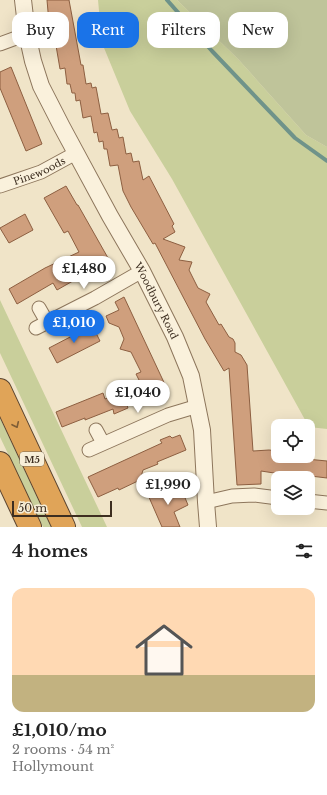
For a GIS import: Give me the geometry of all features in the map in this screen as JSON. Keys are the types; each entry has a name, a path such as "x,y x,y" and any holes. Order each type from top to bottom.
{"highway":[{"name":"M5","path":"0,390 64,527"},
{"path":"0,463 30,527"}],"street":[{"name":"Woodbury Road","path":"22,0 24,12"},
{"path":"0,44 12,40"},
{"name":"Woodbury Road","path":"30,48 41,86 110,216 142,271 175,337 191,376 202,430 208,527"},
{"name":"Pinewoods","path":"0,186 41,172 76,153"},
{"path":"39,308 42,325 95,298 142,271"},
{"path":"88,450 168,415 198,406"},
{"path":"96,430 103,443"},
{"path":"206,502 232,496 254,495 271,497"},
{"path":"315,502 327,504"}],"green space":[{"path":"98,0 177,0 189,12 147,12 147,48 220,48 220,42 238,59 306,135 327,147 327,429 315,428 315,419 305,419 172,179 130,111 104,48 139,48 139,12 99,12"},
{"path":"177,0 327,0 327,147 306,135 238,59 220,42 220,12 189,12"},
{"path":"0,300 107,527 82,527 0,353"},
{"path":"0,418 51,527 43,527 0,437"}],"building":[{"path":"47,0 69,0 77,48 81,65 83,65 86,84 91,83 92,88 96,87 101,114 108,113 112,130 117,129 119,138 123,137 126,154 131,153 133,162 139,161 143,180 149,176 174,224 172,226 175,232 163,239 185,247 179,260 192,262 189,270 198,288 210,294 206,302 219,325 221,324 229,337 233,339 235,343 235,352 241,355 247,365 253,451 271,450 271,463 315,463 315,460 327,461 327,478 315,477 315,471 271,471 271,473 261,471 261,484 237,485 229,368 224,371 205,339 155,243 153,244 123,191 118,165 110,166 107,149 104,149 103,141 99,142 97,132 94,133 91,116 83,118 80,100 76,101 75,93 72,93 70,84 67,84 65,68 60,69 56,48 69,48 69,12 48,12"},
{"path":"11,67 42,144 26,151 0,88 0,72"},
{"path":"66,186 112,265 97,274 94,269 57,290 53,283 17,304 9,289 45,268 79,252 68,231 64,233 44,198"},
{"path":"25,214 33,230 9,243 0,228"},
{"path":"124,297 168,391 149,400 136,374 141,372 131,352 120,349 124,339 119,327 109,323 106,316 119,310 115,302"},
{"path":"93,327 100,341 57,363 49,348 84,328 86,331"},
{"path":"122,392 128,408 114,414 113,409 62,427 56,412 103,393 105,399"},
{"path":"180,435 186,450 157,462 158,464 143,470 140,480 119,490 118,488 98,497 88,477 162,443 160,440 170,436 172,438"},
{"path":"171,485 174,492 177,491 179,495 183,493 188,505 174,512 180,527 162,527 148,495"}],"waterway":[{"path":"167,0 212,51 295,138 327,161"}]}
